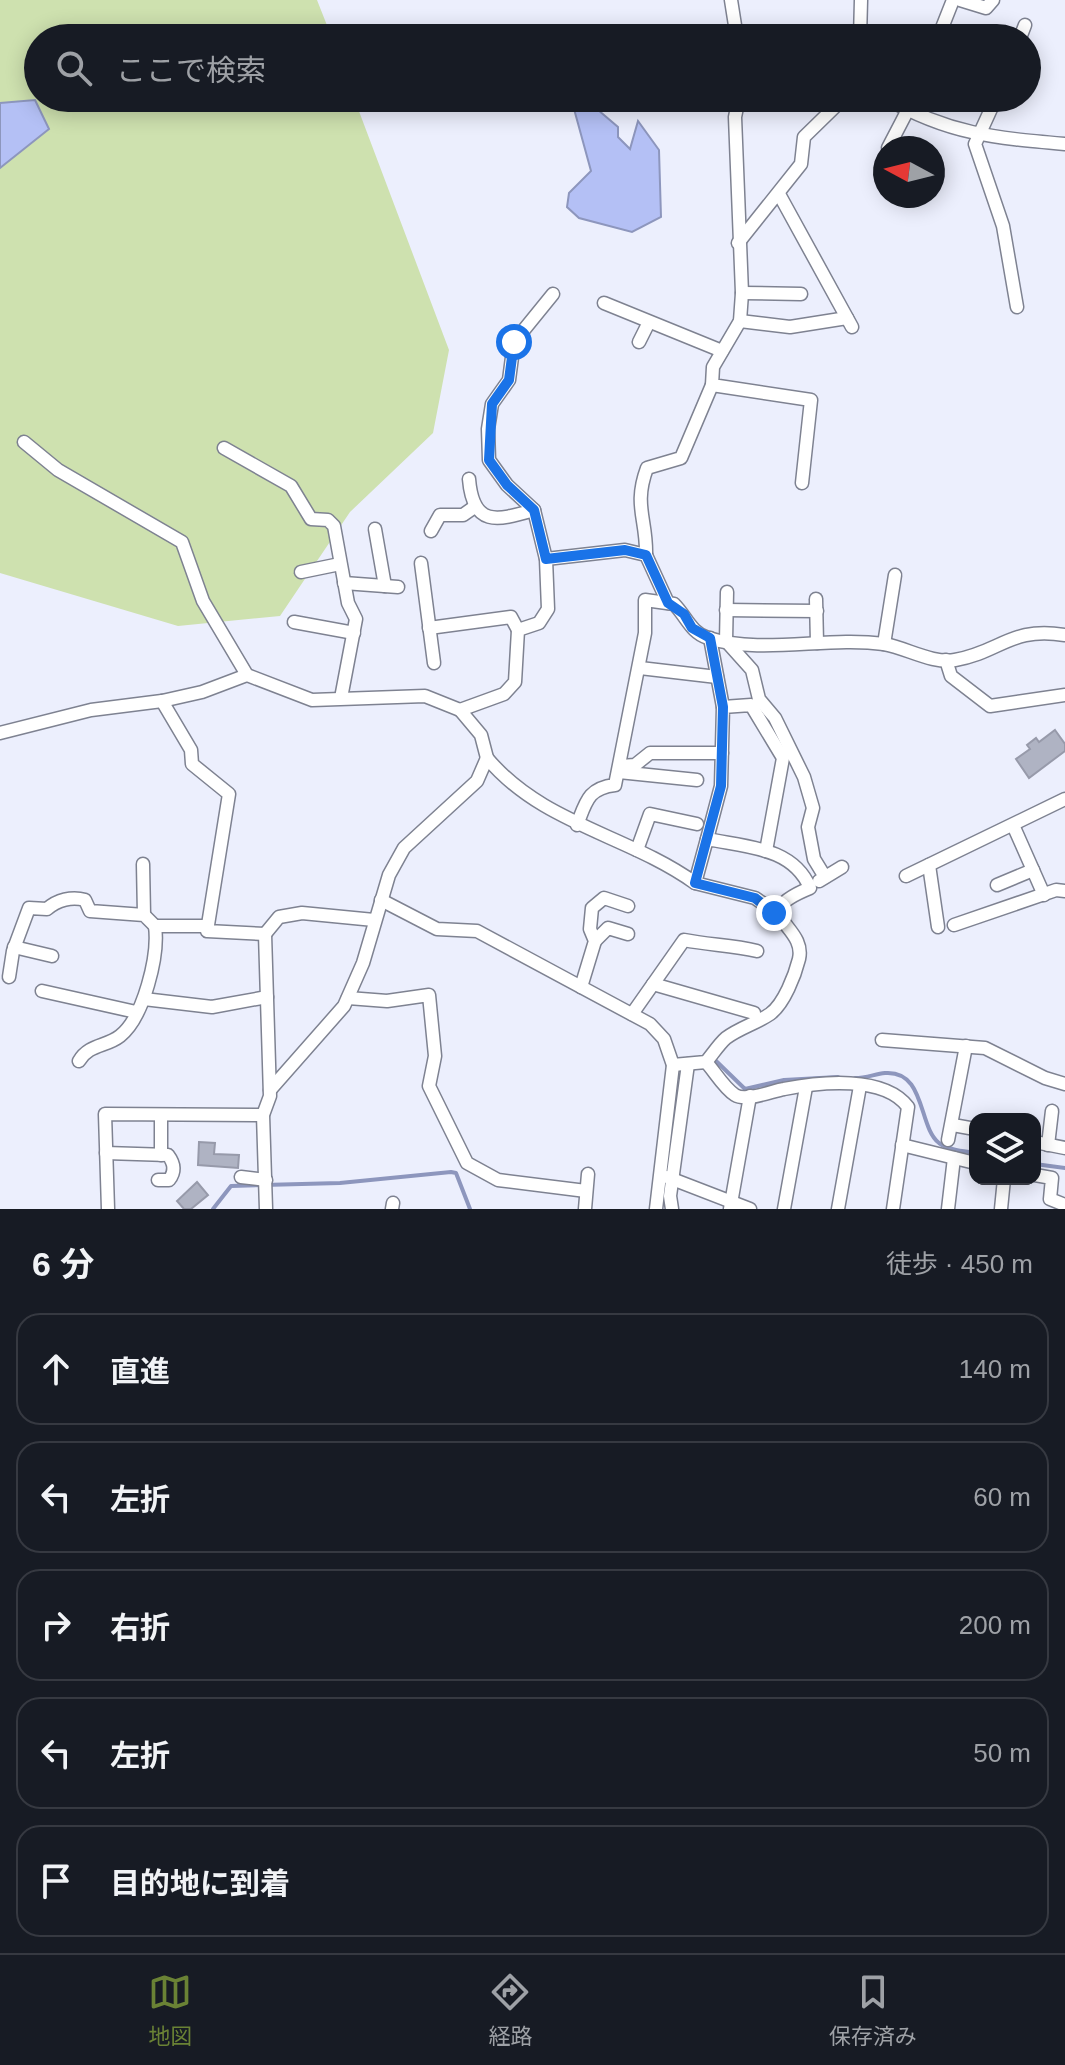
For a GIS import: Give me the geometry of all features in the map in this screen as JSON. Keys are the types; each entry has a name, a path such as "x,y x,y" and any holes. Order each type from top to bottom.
{"street":[{"path":"731,0 735,24"},
{"path":"860,24 861,0"},
{"path":"944,24 953,0"},
{"path":"960,0 986,8 993,0"},
{"path":"668,603 646,555 647,535 638,492 647,468 681,458 712,385 713,367 740,321 742,293 736,112"},
{"path":"738,243 801,164 804,137 830,112"},
{"path":"895,136 909,112 981,137 1064,141"},
{"path":"991,112 975,144 1003,226 1017,307"},
{"path":"740,321 790,327 850,322 779,194"},
{"path":"742,293 801,294"},
{"path":"518,630 539,623 548,609 546,559 534,510 507,485 489,460 488,429 492,404 509,380 514,342 553,294"},
{"path":"604,303 722,351"},
{"path":"639,342 649,322"},
{"path":"712,385 811,400 802,483"},
{"path":"24,442 58,470 182,542 203,601 247,675 312,700 425,696 460,710 481,735 487,758 499,773 535,801 577,825 665,861 695,883 755,898 780,915 799,945 800,957 782,1000 773,1012 726,1038 706,1062 673,1065"},
{"path":"224,448 291,486 311,519 328,520 334,526 348,603 356,619 341,698"},
{"path":"469,479 473,508"},
{"path":"473,508 498,519 534,510"},
{"path":"431,531 440,515 463,515 473,508"},
{"path":"344,583 391,587 375,529"},
{"path":"546,559 625,550 646,555"},
{"path":"421,563 434,663"},
{"path":"301,572 340,564"},
{"path":"884,644 895,575"},
{"path":"727,592 726,641 752,670 759,699 775,718 804,777 813,808 808,827 814,859 825,877"},
{"path":"577,825 590,793 598,787 615,785 620,769 628,709 640,668 645,600 668,603 684,614 692,628 710,638 726,641 884,644 946,660 971,655 1016,635 1037,631 1065,635"},
{"path":"726,610 817,605 817,643"},
{"path":"429,628 511,617 518,630 515,682 504,694 460,710"},
{"path":"294,622 354,633"},
{"path":"695,883 721,786 723,707 710,638"},
{"path":"946,660 951,676 990,706 1065,695"},
{"path":"640,668 717,677"},
{"path":"0,733 91,710 162,701 202,692 247,675"},
{"path":"162,701 191,750 192,764 229,794 207,931 265,934"},
{"path":"723,707 751,705 763,720 783,758 766,851"},
{"path":"620,769 635,765 650,753 722,753"},
{"path":"270,1090 348,998 363,963 381,900 404,848 477,781 487,758"},
{"path":"620,769 697,780"},
{"path":"906,876 1065,799"},
{"path":"637,850 650,814 697,824"},
{"path":"1013,825 1044,895"},
{"path":"707,839 781,856 803,871 810,888"},
{"path":"143,864 144,915"},
{"path":"929,865 938,927"},
{"path":"780,915 779,910 787,898 810,888 842,867"},
{"path":"997,885 1033,870"},
{"path":"954,925 1065,891"},
{"path":"9,977 9,949 29,908 47,909 54,902 78,898 85,900 90,911 144,915 155,926 157,939 144,999 122,1035 97,1044 79,1061"},
{"path":"595,941 590,929 592,908 604,898 628,906"},
{"path":"381,900 437,929 477,931 650,1024 664,1039 673,1065 656,1209"},
{"path":"266,1209 263,1115 270,1090 265,934 279,917 302,913 374,920"},
{"path":"155,926 208,926"},
{"path":"581,987 595,941 608,928 628,934"},
{"path":"632,1014 684,940 709,945 720,942 757,951"},
{"path":"9,949 52,956"},
{"path":"653,984 754,1013"},
{"path":"42,991 136,1012"},
{"path":"348,998 387,1001 429,995 435,1056 429,1086 467,1163 498,1180 586,1191"},
{"path":"144,999 212,1007 267,997"},
{"path":"882,1040 985,1048 1045,1078 1065,1084"},
{"path":"948,1140 966,1046"},
{"path":"706,1062 735,1096 806,1087 860,1086 898,1094 908,1107 893,1209"},
{"path":"672,1209 688,1064"},
{"path":"838,1209 860,1086"},
{"path":"784,1209 806,1087"},
{"path":"731,1206 750,1096"},
{"path":"1052,1111 1042,1143 1065,1148"},
{"path":"108,1209 105,1114 263,1115"},
{"path":"161,1115 161,1155"},
{"path":"953,1125 969,1128"},
{"path":"902,1145 969,1162"},
{"path":"106,1153 168,1155 173,1162 173,1175 169,1180 158,1180"},
{"path":"948,1209 954,1158"},
{"path":"585,1209 588,1174"},
{"path":"659,1174 731,1206 750,1209"},
{"path":"1041,1176 1052,1178 1050,1199 1061,1206"},
{"path":"241,1177 266,1180"},
{"path":"1001,1209 1003,1185"}],"green space":[{"path":"0,0 317,0 326,24 24,24 24,112 359,112 449,350 433,433 350,512 280,616 178,626 0,573"}],"water":[{"path":"24,101 24,112 41,112 49,129 0,168 0,103"},
{"path":"575,112 600,112 618,127 618,137 630,149 638,121 659,150 661,217 632,232 579,218 567,207 569,193 591,171"}],"building":[{"path":"1055,730 1065,744 1065,751 1029,778 1016,759 1030,749 1027,745 1036,738 1039,742"},
{"path":"199,1142 215,1143 214,1154 239,1155 238,1168 198,1165"},
{"path":"197,1182 208,1195 191,1209 184,1209 177,1201"}],"waterway":[{"path":"714,1059 745,1089 784,1080 838,1077"},
{"path":"855,1078 885,1073 898,1074 908,1080 920,1101 932,1135 939,1143 952,1149 969,1152"},
{"path":"1041,1165 1065,1168"},
{"path":"213,1209 231,1186 340,1183 451,1172 456,1173 470,1209"}],"route":[{"path":"514,342 509,380 492,404 488,429 489,460 507,485 534,510 541,527 546,559 625,550 646,555 668,603 674,604 684,614 692,628 710,638 723,707 721,786 695,883 712,890 755,898 774,913"}]}
